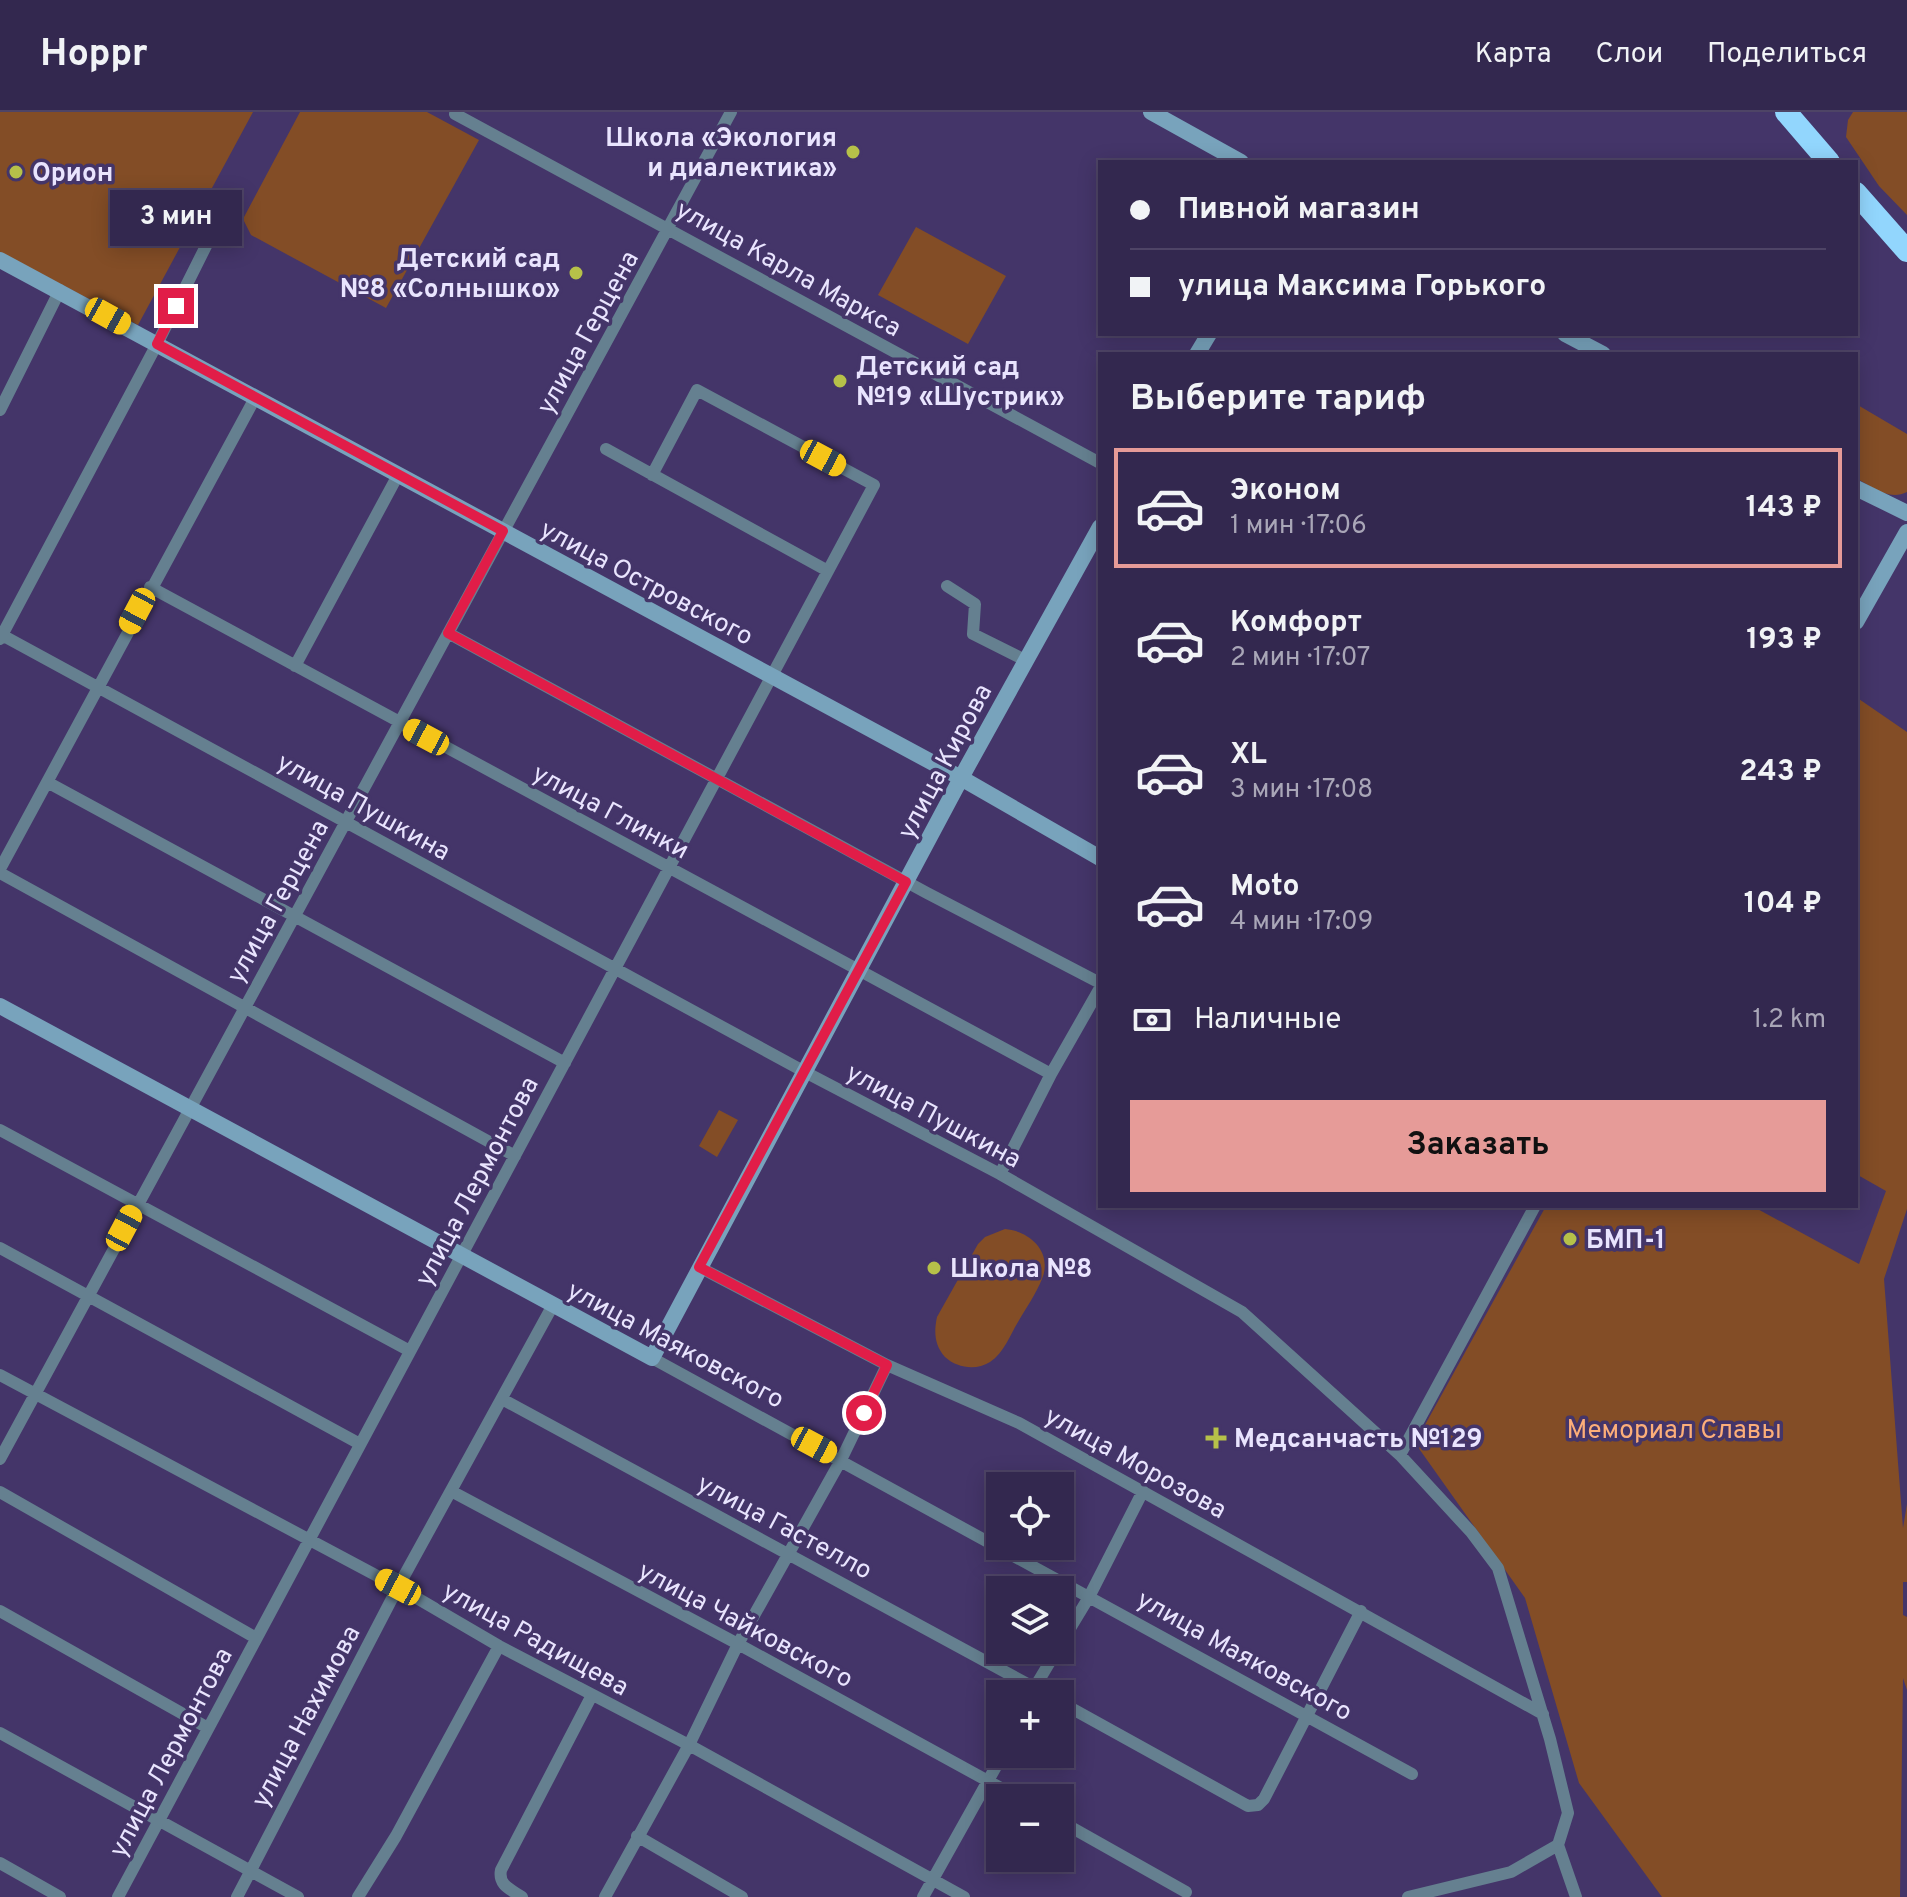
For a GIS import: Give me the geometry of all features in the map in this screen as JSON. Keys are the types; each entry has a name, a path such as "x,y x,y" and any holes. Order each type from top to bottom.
{"highway":[{"path":"1786,112 1827,160"},
{"path":"1858,195 1907,251"}],"street":[{"name":"улица Герцена","path":"0,1459 731,112"},
{"path":"1151,112 1237,160"},
{"name":"улица Карла Маркса","path":"455,114 1098,462"},
{"path":"1,636 157,344 225,208"},
{"name":"улица Островского","path":"0,260 961,778 1098,857"},
{"path":"0,410 60,290"},
{"path":"1569,336 1599,352"},
{"name":"улица Лермонтова","path":"118,1897 874,485 697,390 652,475"},
{"path":"255,398 150,587 0,871 515,1156"},
{"path":"606,449 828,571"},
{"path":"295,666 398,475"},
{"path":"1858,489 1907,513"},
{"name":"улица Кирова","path":"652,1358 961,778 1098,531"},
{"path":"1858,618 1907,532"},
{"path":"947,586 975,604 973,634 1025,660"},
{"name":"улица Глинки","path":"150,587 1051,1074"},
{"path":"448,633 1098,985"},
{"name":"улица Пушкина","path":"1,636 805,1072 1000,1174 1242,1312 1400,1455 1471,1532 1498,1568 1543,1714 1568,1813 1558,1845"},
{"path":"47,782 565,1063"},
{"path":"1000,1174 1098,990"},
{"name":"улица Маяковского","path":"0,1006 841,1460 1412,1774"},
{"path":"0,1130 410,1351"},
{"path":"1400,1455 1534,1208"},
{"path":"0,1248 360,1444"},
{"name":"улица Морозова","path":"699,1267 887,1365 1019,1423 1543,1714"},
{"name":"улица Нахимова","path":"237,1897 398,1587 553,1305"},
{"path":"605,1897 689,1745 738,1644 841,1460 887,1365"},
{"name":"улица Радищева","path":"0,1375 398,1587 499,1646 689,1745 964,1897"},
{"name":"улица Гастелло","path":"502,1399 1016,1680"},
{"name":"улица Чайковского","path":"451,1491 995,1784"},
{"path":"1074,1622 1143,1491"},
{"path":"0,1492 256,1638"},
{"path":"0,1611 208,1728"},
{"path":"1074,1710 1248,1806 1258,1805 1264,1799 1361,1611"},
{"path":"358,1897 396,1836 499,1646"},
{"path":"522,1897 504,1885 499,1878 501,1870 592,1695"},
{"path":"0,1733 298,1897"},
{"path":"923,1897 996,1768"},
{"path":"1074,1829 1186,1892"},
{"path":"637,1836 742,1897"},
{"path":"1408,1897 1511,1872 1558,1845 1576,1897"},
{"path":"0,1863 60,1897"},
{"path":"33,1897 44,1888"}],"green space":[{"path":"0,112 253,112 138,325 0,252"},
{"path":"300,112 427,112 479,140 386,308 251,235 243,219"},
{"path":"1853,112 1907,112 1907,215 1879,186 1846,137 1848,120"},
{"path":"916,227 1006,276 968,344 878,295"},
{"path":"1858,405 1907,434 1907,492 1894,495 1874,489 1858,479"},
{"name":"Мемориал Славы","path":"1858,698 1907,732 1907,1209 1884,1279 1903,1528 1907,1504 1907,1582 1903,1582 1903,1615 1907,1617 1907,1690 1903,1678 1900,1897 1662,1897 1579,1783 1525,1598 1415,1443 1545,1208 1756,1208 1859,1264 1886,1191 1858,1175"},
{"path":"719,1110 738,1120 717,1157 699,1146"},
{"path":"1005,1229 1023,1234 1037,1245 1044,1260 1042,1279 999,1354 985,1365 961,1366 945,1357 939,1348 935,1333 937,1317 978,1244 985,1237"}],"place":[{"name":"Школа «Экология и диалектика»","path":"853,152"},
{"name":"Орион","path":"16,172"},
{"name":"Детский сад №8 «Солнышко»","path":"576,273"},
{"name":"Детский сад №19 «Шустрик»","path":"840,381"},
{"name":"БМП-1","path":"1570,1239"},
{"name":"Школа №8","path":"934,1268"},
{"name":"Медсанчасть №129","path":"1216,1438"}],"route":[{"path":"176,306 157,344 503,531 448,633 906,882 699,1267 887,1365 864,1413"}]}
